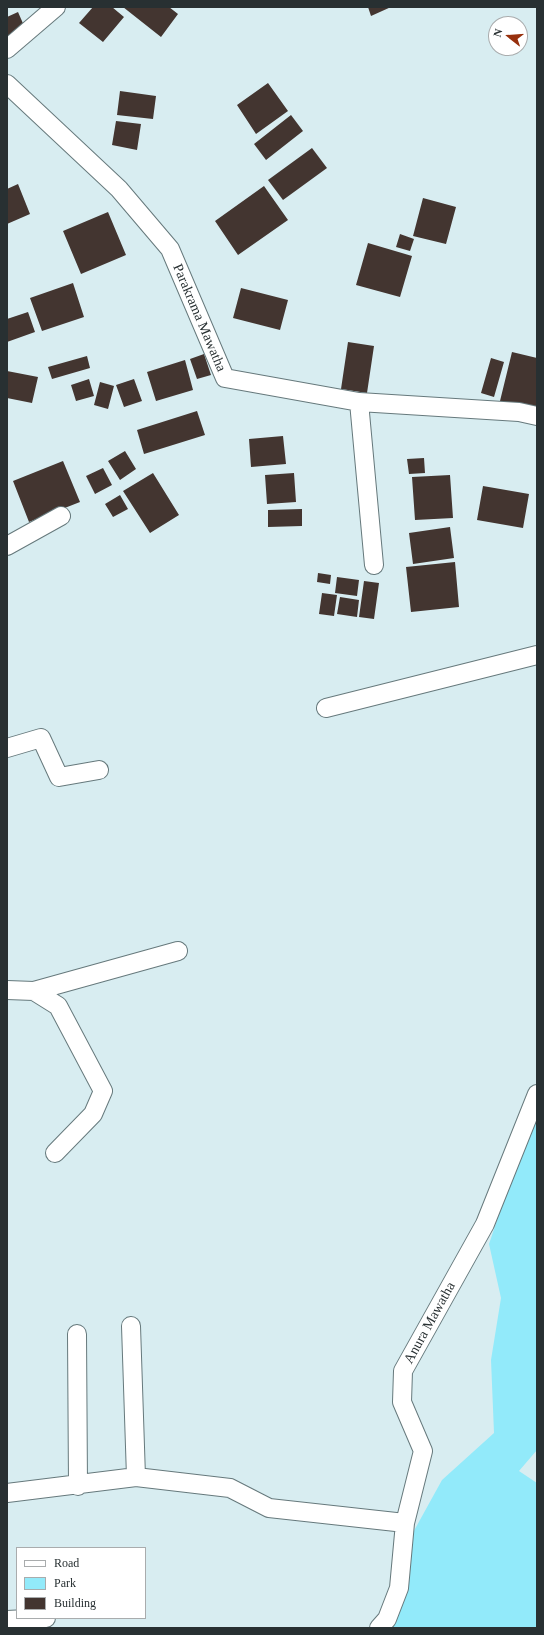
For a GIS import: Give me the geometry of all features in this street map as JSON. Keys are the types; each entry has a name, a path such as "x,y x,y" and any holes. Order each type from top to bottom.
{"street":[{"path":"7,49 56,7"},
{"name":"Parakrama Mawatha","path":"7,84 119,189 170,249 225,378 359,402 519,412 537,416"},
{"path":"359,402 374,565"},
{"path":"7,546 61,516"},
{"path":"326,708 537,655"},
{"path":"7,748 41,738 59,777 99,770"},
{"path":"7,990 34,991 178,951"},
{"path":"34,991 58,1006 103,1091 93,1114 55,1153"},
{"name":"Anura Mawatha","path":"378,1628 387,1619 399,1588 405,1523 423,1451 402,1402 403,1371 485,1224 537,1094"},
{"path":"131,1326 136,1477"},
{"path":"77,1334 78,1486"},
{"path":"7,1494 78,1486 136,1477 230,1488 269,1508 405,1523"},
{"path":"7,1620 26,1619"}],"green space":[{"path":"537,1118 537,1450 519,1471 537,1483 537,1628 388,1628 410,1538 442,1480 494,1433 491,1360 501,1298 489,1244 525,1137"}],"building":[{"path":"93,7 112,7 124,17 103,42 79,23"},
{"path":"123,7 169,7 178,14 161,37"},
{"path":"368,7 391,7 371,16"},
{"path":"18,12 25,28 7,36 7,17"},
{"path":"268,83 288,111 256,134 237,105"},
{"path":"120,91 156,96 153,119 117,115"},
{"path":"291,115 303,131 266,160 254,144"},
{"path":"116,121 141,124 137,150 112,145"},
{"path":"312,148 327,168 283,200 268,180"},
{"path":"18,184 30,214 7,224 7,189"},
{"path":"264,186 288,220 238,255 215,221"},
{"path":"423,198 456,207 446,244 413,236"},
{"path":"108,212 126,255 81,274 63,231"},
{"path":"400,234 414,239 410,251 396,247"},
{"path":"368,243 412,256 400,297 356,285"},
{"path":"73,283 84,317 42,331 30,298"},
{"path":"241,288 288,300 280,330 233,318"},
{"path":"28,312 35,332 7,342 7,319"},
{"path":"348,342 374,346 367,393 341,389"},
{"path":"512,352 537,358 537,410 500,401"},
{"path":"204,354 211,375 197,379 190,359"},
{"path":"87,356 90,368 52,379 48,367"},
{"path":"491,358 504,362 494,397 481,393"},
{"path":"185,360 193,390 156,401 147,372"},
{"path":"7,371 38,377 32,403 7,398"},
{"path":"89,379 94,396 76,401 71,385"},
{"path":"134,379 142,401 124,407 116,385"},
{"path":"100,382 114,386 108,409 94,405"},
{"path":"197,411 205,435 144,454 137,430"},
{"path":"283,436 286,464 251,467 249,439"},
{"path":"125,451 136,469 120,480 108,461"},
{"path":"424,458 425,473 409,474 407,459"},
{"path":"63,461 80,502 29,522 13,481"},
{"path":"103,468 112,485 95,494 86,476"},
{"path":"153,473 179,515 150,533 123,491"},
{"path":"294,473 296,502 267,504 265,475"},
{"path":"450,475 453,518 415,520 412,477"},
{"path":"483,486 529,494 523,528 477,520"},
{"path":"120,495 128,509 113,517 105,504"},
{"path":"302,509 302,526 268,527 268,510"},
{"path":"450,527 454,558 413,564 409,533"},
{"path":"455,562 459,607 411,612 406,567"},
{"path":"318,573 331,575 330,584 317,582"},
{"path":"337,577 359,580 357,596 335,593"},
{"path":"364,581 379,583 374,619 359,617"},
{"path":"322,593 337,595 334,616 319,614"},
{"path":"340,597 359,600 357,617 337,614"}]}
